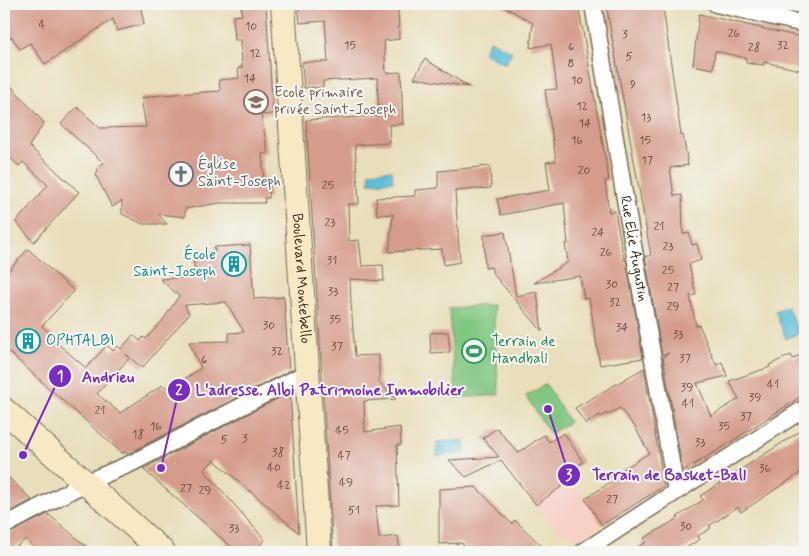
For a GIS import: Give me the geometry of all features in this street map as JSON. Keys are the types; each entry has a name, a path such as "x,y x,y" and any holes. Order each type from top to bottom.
{"main road":[{"name":"Boulevard Montebello","path":"283,4 319,552"},
{"path":"4,410 163,552"}],"street":[{"name":"Rue Elie Augustin","path":"593,4 676,491"},
{"path":"716,4 805,24"},
{"path":"4,526 85,483 132,463 306,373"},
{"path":"583,552 805,408"}],"shaded area":[{"path":"544,435 602,525 579,540 570,530 562,534 504,464"}],"green space":[{"name":"Terrain de Handball","path":"493,305 499,395 456,398 449,308"},
{"path":"546,384 569,422 550,434 526,396"}],"water":[{"path":"490,40 512,52 505,64 483,53"},
{"path":"392,170 393,181 369,183 370,172"},
{"path":"787,306 799,333 786,339 775,311"},
{"path":"463,440 465,453 437,456 437,442"}],"building":[{"path":"4,4 140,4 144,24 117,31 113,19 45,64 30,43 20,49 12,37 4,40"},
{"path":"241,4 266,4 273,114 261,115 268,153 262,154 264,182 270,182 269,198 264,198 265,203 219,203 185,209 185,217 158,214 167,224 143,224 122,214 122,201 112,207 96,176 99,166 104,163 61,124 77,107 100,128 146,127 141,98 220,91 219,80 239,78 238,68 242,68 241,40 235,40 233,16 242,15"},
{"path":"298,4 398,4 399,39 384,41 386,73 401,72 403,124 389,125 390,143 355,145 359,204 348,204 349,241 359,240 362,266 383,265 384,281 350,279 351,303 355,356 379,355 379,382 396,399 364,401 365,432 400,427 401,445 397,445 399,505 376,506 379,538 398,536 400,552 333,552 306,120 379,116 377,78 323,81 323,87 304,88 302,62 328,62 325,21 300,23"},
{"path":"499,4 578,4 609,180 605,181 609,212 615,211 624,260 626,260 643,358 600,365 589,298 584,299 580,276 534,283 568,262 565,244 568,244 564,203 501,215 497,199 550,190 546,162 556,161 545,90 557,89 551,44 530,48 533,23"},
{"path":"606,4 648,4 663,7 681,135 683,135 688,165 670,168 674,196 682,195 683,234 689,233 692,245 697,244 701,260 689,264 696,295 690,296 696,326 699,325 716,365 722,362 727,376 697,383 711,416 739,399 729,381 770,367 769,365 791,355 793,359 805,352 805,394 683,471 663,357 669,353 662,355 645,256 651,256"},
{"path":"699,14 805,38 805,71 764,62 764,65 746,63 746,58 715,51 713,69 693,65"},
{"path":"425,59 469,87 414,78"},
{"path":"4,78 44,123 29,146 79,192 34,242 16,222 48,185 23,162 19,166 4,152"},
{"path":"490,166 491,188 455,191 460,262 444,265 442,249 389,252 393,214 377,215 376,198 415,196 415,190 438,188 438,171"},
{"path":"505,232 516,296 537,292 542,331 493,274 491,267 485,268 484,235"},
{"path":"250,245 254,299 284,297 289,371 127,454 123,451 123,454 4,348 4,276 28,249 74,291 42,326 54,337 52,339 86,368 107,345 113,351 118,346 121,349 133,335 140,341 143,337 146,339 163,320 179,296 160,279 195,277 193,253 215,252 214,247","holes":["226,302 244,332 229,333 229,341 189,342 201,368 169,389 163,385 120,413 97,394 129,358 126,354 142,368 189,314 185,305"]},
{"path":"448,332 450,352 431,353 430,333"},
{"path":"644,368 664,486 602,525 585,499 609,483 607,480 649,453 635,427 620,408 607,415 606,413 601,417 600,415 586,424 575,408"},
{"path":"290,392 299,533 214,460 204,470 265,540 253,552 237,552 143,469"},
{"path":"497,428 518,453 544,435 549,442 564,433 583,462 568,472 572,479 536,505 501,460 466,477 449,460 499,457 483,438"},
{"path":"805,428 805,470 741,512 738,507 709,526 711,528 698,536 700,539 680,552 630,552 646,542 644,538 679,518 677,517 703,500 700,496"},
{"path":"4,473 32,500 4,515"},
{"path":"476,487 512,524 515,520 548,552 467,552 462,543 439,544 439,489"},
{"path":"48,514 93,552 38,552 26,539 9,552 4,552 4,536"}],"place":[{"name":"Ecole primaire privée Saint-Joseph","path":"256,102"},
{"name":"Église Saint-Joseph","path":"181,174"},
{"name":"École Saint-Joseph","path":"234,264"},
{"name":"OPHTALBI","path":"28,341"},
{"name":"Terrain de Handball","path":"474,351"},
{"name":"Terrain de Basket-Ball","path":"548,409"},
{"name":"Andrieu","path":"23,455"},
{"name":"L'adresse. Albi Patrimoine Immobilier","path":"161,468"}]}
